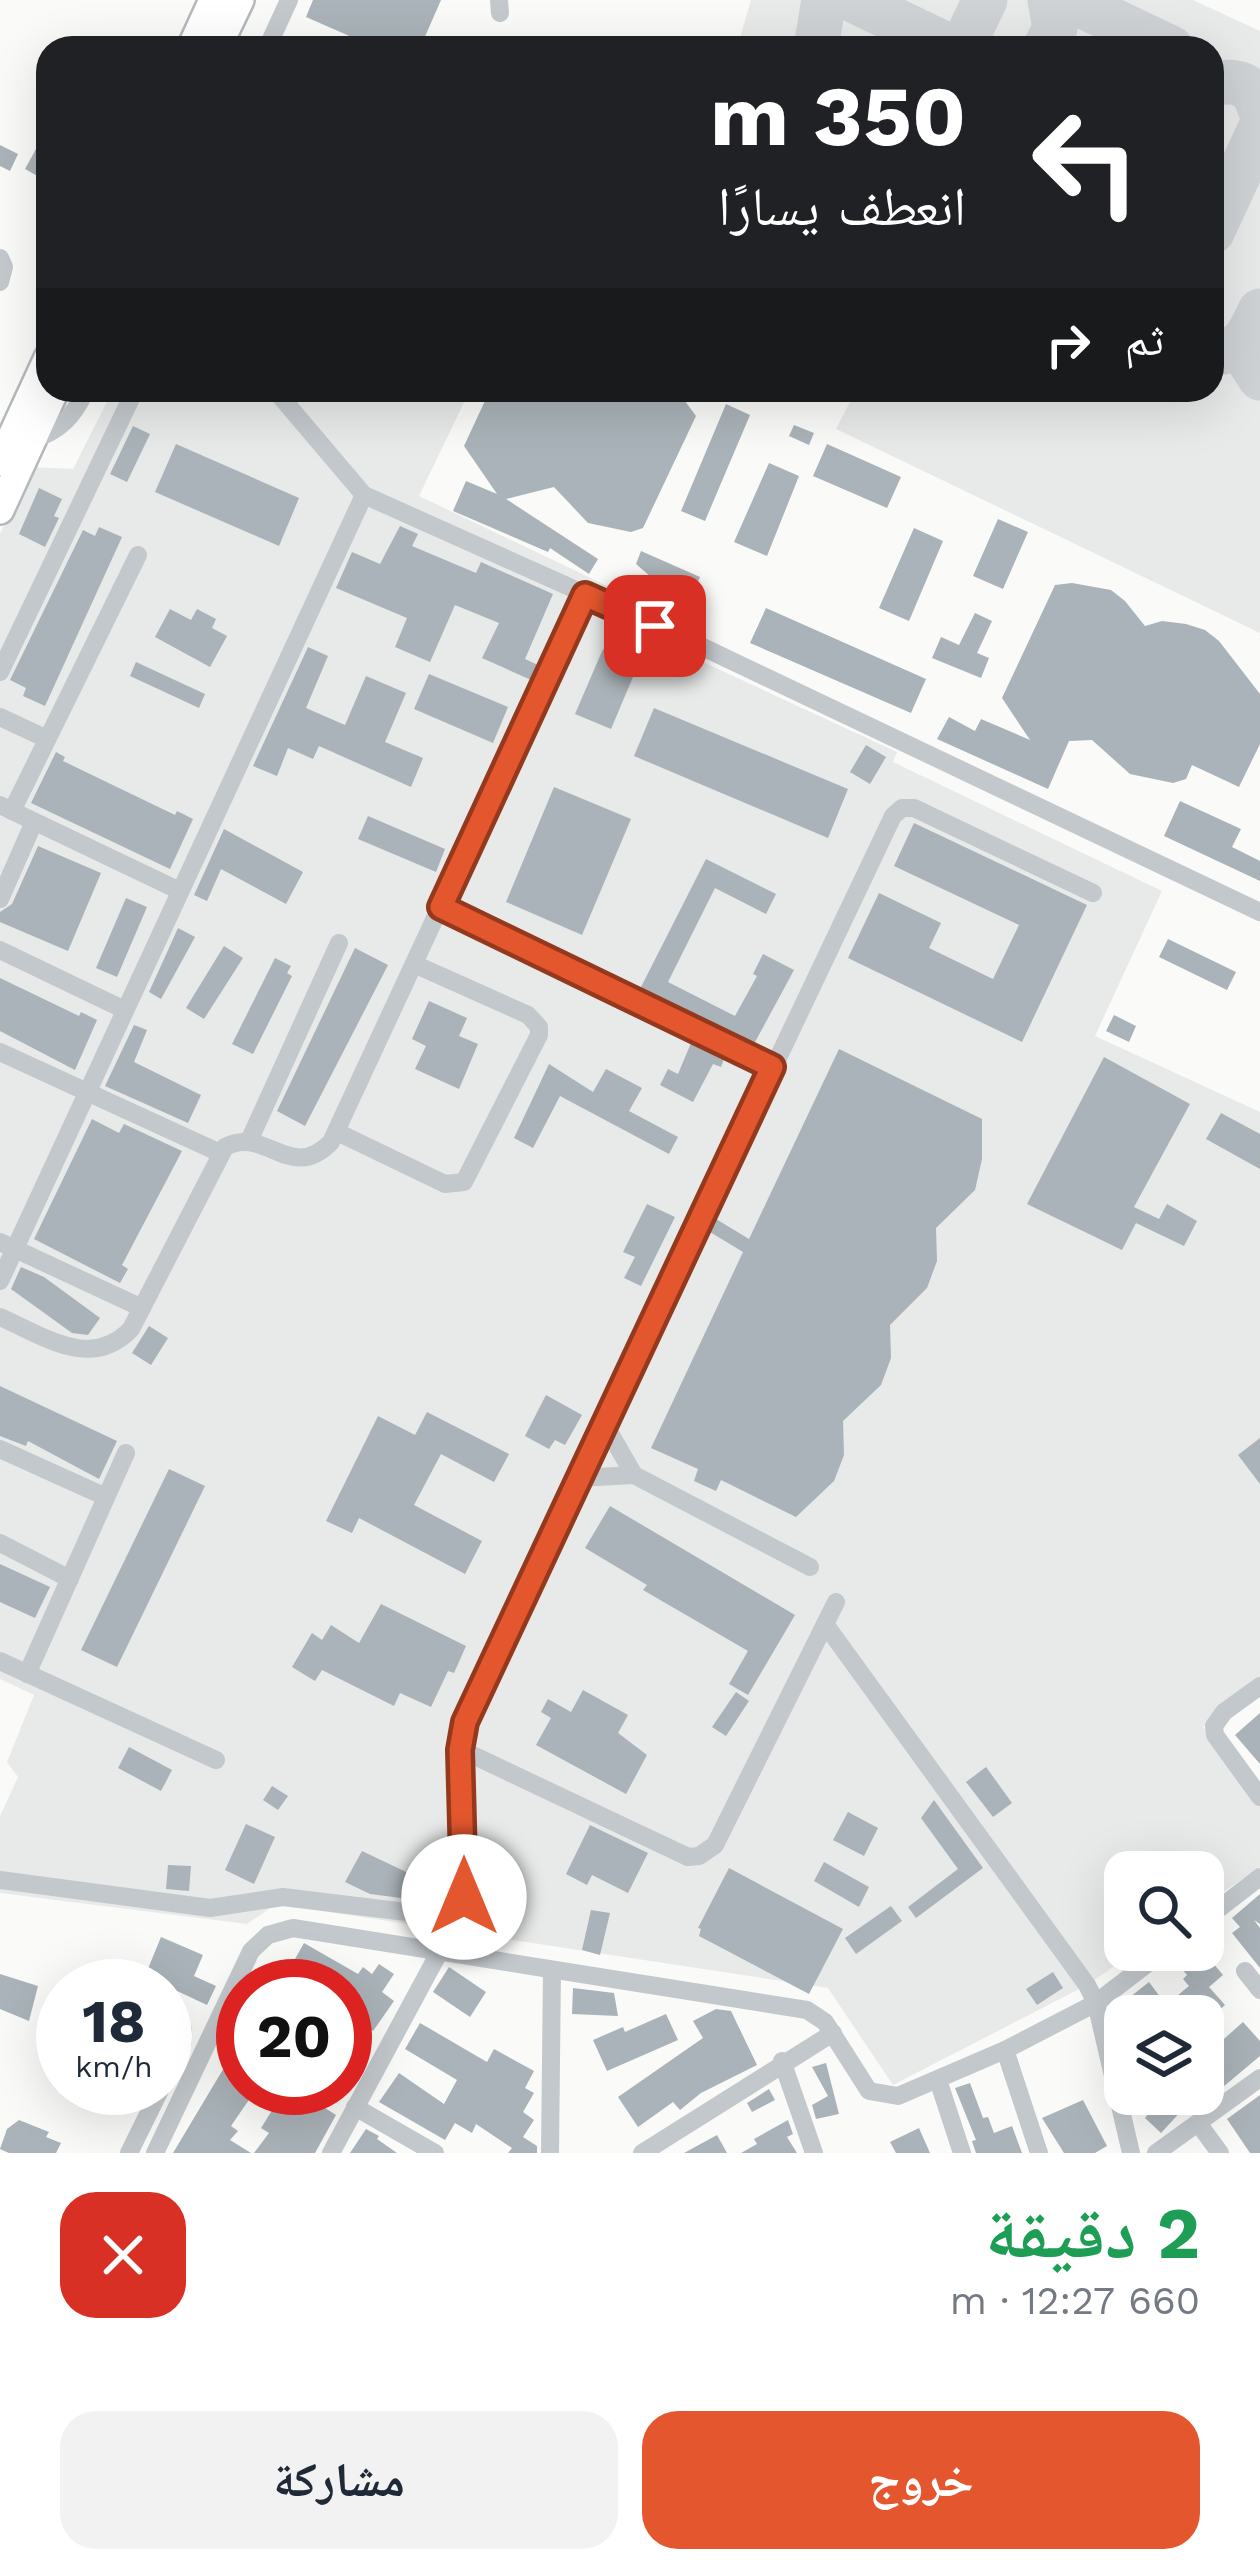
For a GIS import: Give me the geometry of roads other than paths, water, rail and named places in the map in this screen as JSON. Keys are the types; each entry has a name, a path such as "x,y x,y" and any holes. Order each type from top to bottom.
{"highway":[{"path":"196,36 213,0"},
{"path":"222,36 239,0"},
{"path":"0,462 36,384"},
{"path":"0,510 50,402"}],"street":[{"path":"272,36 289,0"},
{"path":"0,257 4,267 0,282"},
{"path":"32,440 55,433 81,402"},
{"path":"0,672 129,402"},
{"path":"285,402 364,495 1260,912"},
{"path":"0,1281 7,1246 86,1093 364,495"},
{"path":"138,555 47,739 6,808 180,891"},
{"path":"0,1316 76,1350 92,1351 121,1340 220,1154 233,1142 249,1142 296,1158 321,1153 337,1132 585,595"},
{"path":"0,717 47,739"},
{"path":"0,1880 210,1908 284,1897 439,1916 458,1907 465,1887 460,1750 470,1706 893,816 902,808 914,808 1094,893"},
{"path":"0,898 34,821"},
{"path":"441,907 772,1067"},
{"path":"249,1142 339,943"},
{"path":"0,950 124,1010"},
{"path":"337,1132 445,1184 464,1182 539,1035 539,1027 528,1015 414,964"},
{"path":"0,1052 220,1154"},
{"path":"7,1246 142,1308"},
{"path":"604,1423 634,1475"},
{"path":"0,1449 106,1497"},
{"path":"27,1674 126,1453"},
{"path":"578,1478 634,1475 810,1567"},
{"path":"0,1543 70,1579"},
{"path":"460,1750 688,1857 699,1856 715,1845 836,1602"},
{"path":"825,1624 1087,1984 1096,2003 1131,2153"},
{"path":"0,1660 216,1760"},
{"path":"1260,1686 1224,1712 1214,1726 1215,1735 1260,1797"},
{"path":"1224,1905 1260,1877"},
{"path":"155,2153 251,1951 268,1934 293,1928 807,2010 833,2033 869,2091 898,2096 1005,2050 1096,2003 1138,1971"},
{"path":"372,2076 441,1949"},
{"path":"550,2153 552,1970"},
{"path":"1245,1971 1260,1990"},
{"path":"643,2153 670,2145 782,2061 833,2033"},
{"path":"1005,2050 1039,2153"},
{"path":"782,2061 814,2153"},
{"path":"1156,2153 1260,2078"},
{"path":"938,2080 962,2153"},
{"path":"129,2153 147,2115"},
{"path":"331,2153 351,2115"},
{"path":"369,2115 435,2153"},
{"path":"1198,2123 1220,2153"}]}
